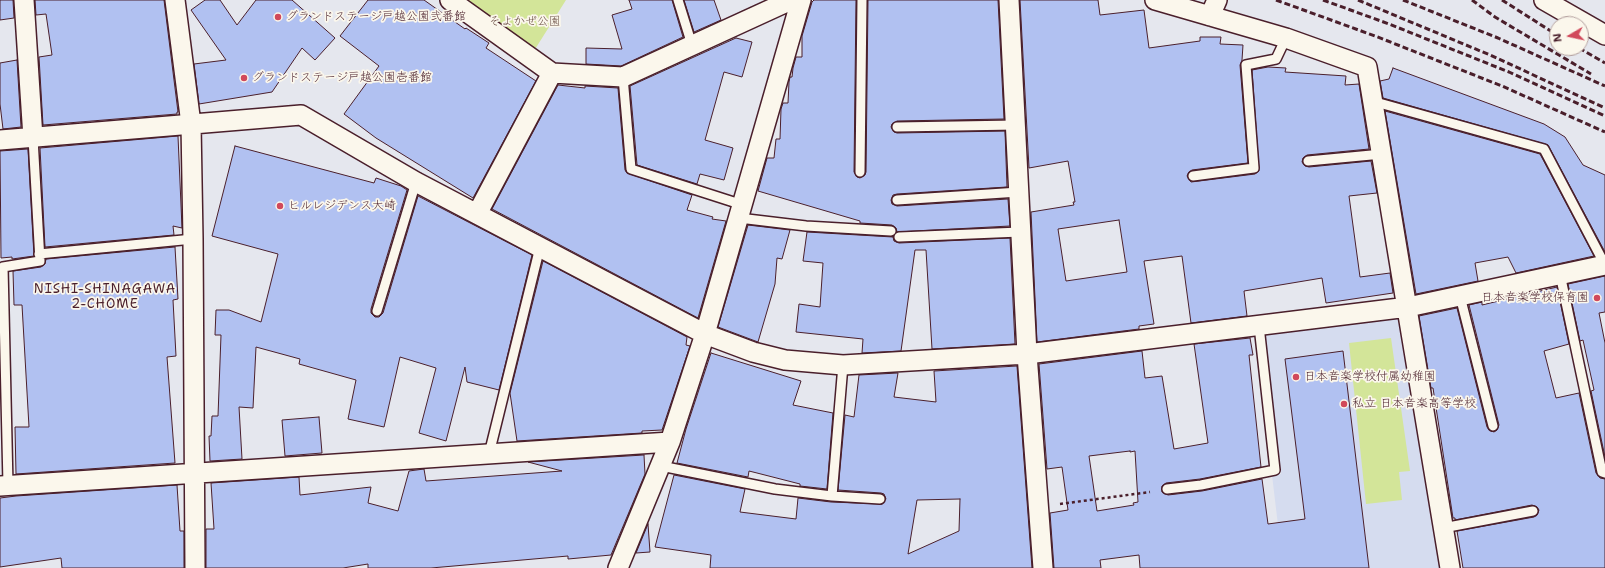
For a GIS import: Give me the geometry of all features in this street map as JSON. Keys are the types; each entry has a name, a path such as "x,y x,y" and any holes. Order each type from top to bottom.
{"street":[{"path":"24,0 33,138"},
{"path":"175,0 191,124 195,568"},
{"path":"452,1 552,73 623,77 791,0"},
{"path":"618,568 670,442 706,334 741,212 757,148 801,0"},
{"path":"1009,0 1027,354 1044,568"},
{"path":"1155,0 1214,8 1286,38 1367,67 1450,568"},
{"path":"1544,0 1605,35"},
{"path":"477,214 552,73"},
{"path":"0,140 301,115 416,182 706,334 753,352 785,360 842,365 1027,354 1408,308 1605,265"},
{"path":"4,486 670,442"}],"lane":[{"path":"678,0 692,45"},
{"path":"860,172 862,0"},
{"path":"1193,176 1254,168 1246,65 1276,59 1286,38"},
{"path":"623,77 632,169 741,212 806,226 891,231"},
{"path":"1372,101 1544,149 1605,265"},
{"path":"897,128 1016,125"},
{"path":"4,486 3,267 40,261 33,138"},
{"path":"1308,161 1382,154"},
{"path":"378,311 416,182"},
{"path":"897,200 1019,192"},
{"path":"899,237 1020,232"},
{"path":"39,254 193,239"},
{"path":"489,454 540,248"},
{"path":"1560,274 1602,472 1605,473"},
{"path":"1460,296 1493,426"},
{"path":"1168,489 1275,470 1259,326"},
{"path":"832,496 842,365"},
{"path":"660,466 775,489 832,496 880,499"},
{"path":"1444,528 1533,511"}],"path":[{"path":"1038,507 1168,489"}],"shaded area":[{"name":"私立 日本音楽高等学校","path":"1401,318 1441,568 1291,568 1280,542 1272,475 1281,474 1265,335"}],"green space":[{"name":"そよかぜ公園","path":"461,0 566,0 532,54"},
{"path":"1391,338 1410,471 1399,472 1402,500 1366,504 1349,343"}],"building":[{"path":"0,0 13,0 14,18 0,20"},
{"path":"35,0 164,0 178,112 177,114 43,125 39,57 52,55 46,14 36,15"},
{"path":"205,0 220,0 237,25 256,0 292,0 335,38 315,60 302,48 272,92 199,104 194,64 226,60 191,10"},
{"path":"368,0 424,0 465,29 466,28 489,43 486,48 536,81 473,198 376,138 344,114 379,66 340,36"},
{"path":"629,0 672,0 683,37 621,66 586,64 586,48 622,49 612,15 632,9"},
{"path":"684,0 714,0 721,20 694,32"},
{"path":"814,0 856,0 854,172 857,177 860,178 865,175 866,172 868,0 998,0 1004,119 897,121 892,124 891,127 894,132 897,133 1005,131 1007,187 897,194 893,195 891,200 892,204 897,206 1008,199 1010,226 897,232 896,228 892,225 860,223 860,221 758,191 767,158 774,158 776,139 780,139 781,109 783,103 788,103 789,82 790,77 792,77 796,57 802,57 802,36 812,2"},
{"path":"1020,0 1098,0 1100,15 1144,10 1149,48 1200,41 1200,37 1221,37 1220,44 1243,45 1242,60 1240,65 1248,163 1192,170 1187,176 1191,182 1255,174 1259,171 1252,70 1268,67 1286,68 1285,72 1346,76 1345,85 1359,84 1369,149 1307,155 1303,158 1302,162 1305,166 1309,167 1371,161 1377,193 1349,196 1360,277 1390,273 1393,293 1326,303 1322,278 1244,291 1247,316 1191,323 1182,256 1144,261 1154,324 1139,326 1139,329 1037,342 1031,212 1074,205 1073,202 1075,202 1068,161 1029,168","holes":["1119,220 1127,272 1066,281 1058,229"]},
{"path":"736,38 752,42 742,77 724,72 705,140 733,148 724,180 700,174 697,184 637,165 630,86"},
{"path":"17,60 21,127 3,129 0,104 0,63"},
{"path":"1393,68 1544,124 1565,137 1583,165 1605,175 1605,252 1548,145 1383,98 1380,81 1389,79"},
{"path":"558,85 585,88 585,86 618,88 625,170 627,173 692,195 687,210 713,217 712,219 726,221 698,318 492,209"},
{"path":"1385,111 1540,154 1594,256 1516,273 1508,257 1475,263 1478,281 1416,294"},
{"path":"178,136 182,228 173,226 174,235 45,247 40,148"},
{"path":"235,146 374,183 376,178 401,186 407,190 371,309 371,313 375,317 379,317 383,313 418,196 532,255 499,390 467,382 465,367 446,441 419,433 436,368 400,357 384,427 348,419 356,380 299,364 300,359 256,347 253,408 239,407 242,459 210,461 209,436 211,436 212,416 218,416 221,335 215,335 216,310 229,310 261,322 278,254 212,236"},
{"path":"28,149 34,256 12,259 12,257 1,258 0,151"},
{"path":"748,225 790,230 782,259 777,258 775,284 758,342 718,327"},
{"path":"807,232 893,237 894,241 899,243 1010,238 1015,344 932,349 926,250 915,250 901,351 862,353 863,339 796,332 799,304 820,307 823,263 803,261"},
{"path":"175,247 178,299 173,300 176,356 167,357 175,463 16,474 15,427 29,427 22,305 14,305 13,271 41,267 45,264 46,259"},
{"path":"543,261 687,337 686,345 690,346 662,430 642,431 642,433 517,441 510,393"},
{"path":"1605,276 1605,312 1599,313 1605,343 1605,457 1591,391 1594,390 1583,340 1580,341 1568,284"},
{"path":"1557,287 1569,344 1544,351 1556,398 1579,393 1596,473 1600,478 1605,479 1605,568 1463,568 1457,531 1534,517 1537,515 1539,510 1537,507 1532,505 1455,520 1455,518 1453,518 1433,388 1431,388 1419,316 1457,308 1487,427 1489,430 1494,432 1497,430 1499,425 1469,305 1482,302 1482,305"},
{"path":"1250,338 1253,355 1249,355 1261,467 1200,479 1166,483 1162,486 1162,492 1168,495 1202,491 1262,479 1268,524 1305,519 1285,359 1343,351 1369,568 1140,568 1139,555 1100,560 1101,568 1054,568 1050,513 1068,510 1062,467 1047,469 1039,364 1142,351 1145,378 1162,376 1174,449 1208,443 1194,344","holes":["1135,451 1138,502 1133,503 1134,505 1097,511 1089,456"]},
{"path":"711,353 801,381 793,405 833,413 827,489 800,486 800,484 749,471 748,477 677,463 686,429"},
{"path":"1017,366 1032,568 710,568 711,555 655,547 674,475 745,489 740,512 796,519 798,498 831,502 882,504 886,499 884,494 881,493 838,490 845,415 854,417 859,375 898,373 894,397 936,402 934,371","holes":["960,499 959,531 908,554 917,500"]},
{"path":"319,417 322,453 285,456 282,420"},
{"path":"644,455 645,474 611,555 568,559 568,556 431,568 368,568 368,564 343,568 206,568 206,529 214,529 211,483 299,477 300,495 371,487 368,503 398,511 409,471 424,469 426,481 562,471 528,462"},
{"path":"177,485 180,531 184,531 184,568 62,568 61,558 0,567 0,498"},
{"path":"648,524 650,552 636,553"}],"railway":[{"path":"1276,0 1375,36 1502,86 1605,132"},
{"path":"1323,0 1389,24 1509,72 1605,116"},
{"path":"1358,0 1490,55 1605,108"},
{"path":"1403,0 1498,38 1605,86"},
{"path":"1472,0 1495,17 1591,74"},
{"path":"1502,0 1549,30"},
{"path":"1589,54 1605,63"}],"place":[{"name":"グランドステージ戸越公園弐番館","path":"278,17"},
{"name":"グランドステージ戸越公園壱番館","path":"244,78"},
{"name":"ヒルレジデンス大崎","path":"280,206"},
{"name":"日本音楽学校保育園","path":"1597,298"},
{"name":"日本音楽学校付属幼稚園","path":"1296,377"},
{"name":"私立 日本音楽高等学校","path":"1344,404"}],"district":[{"name":"NISHI-SHINAGAWA 2-CHOME","path":"105,298"}]}
